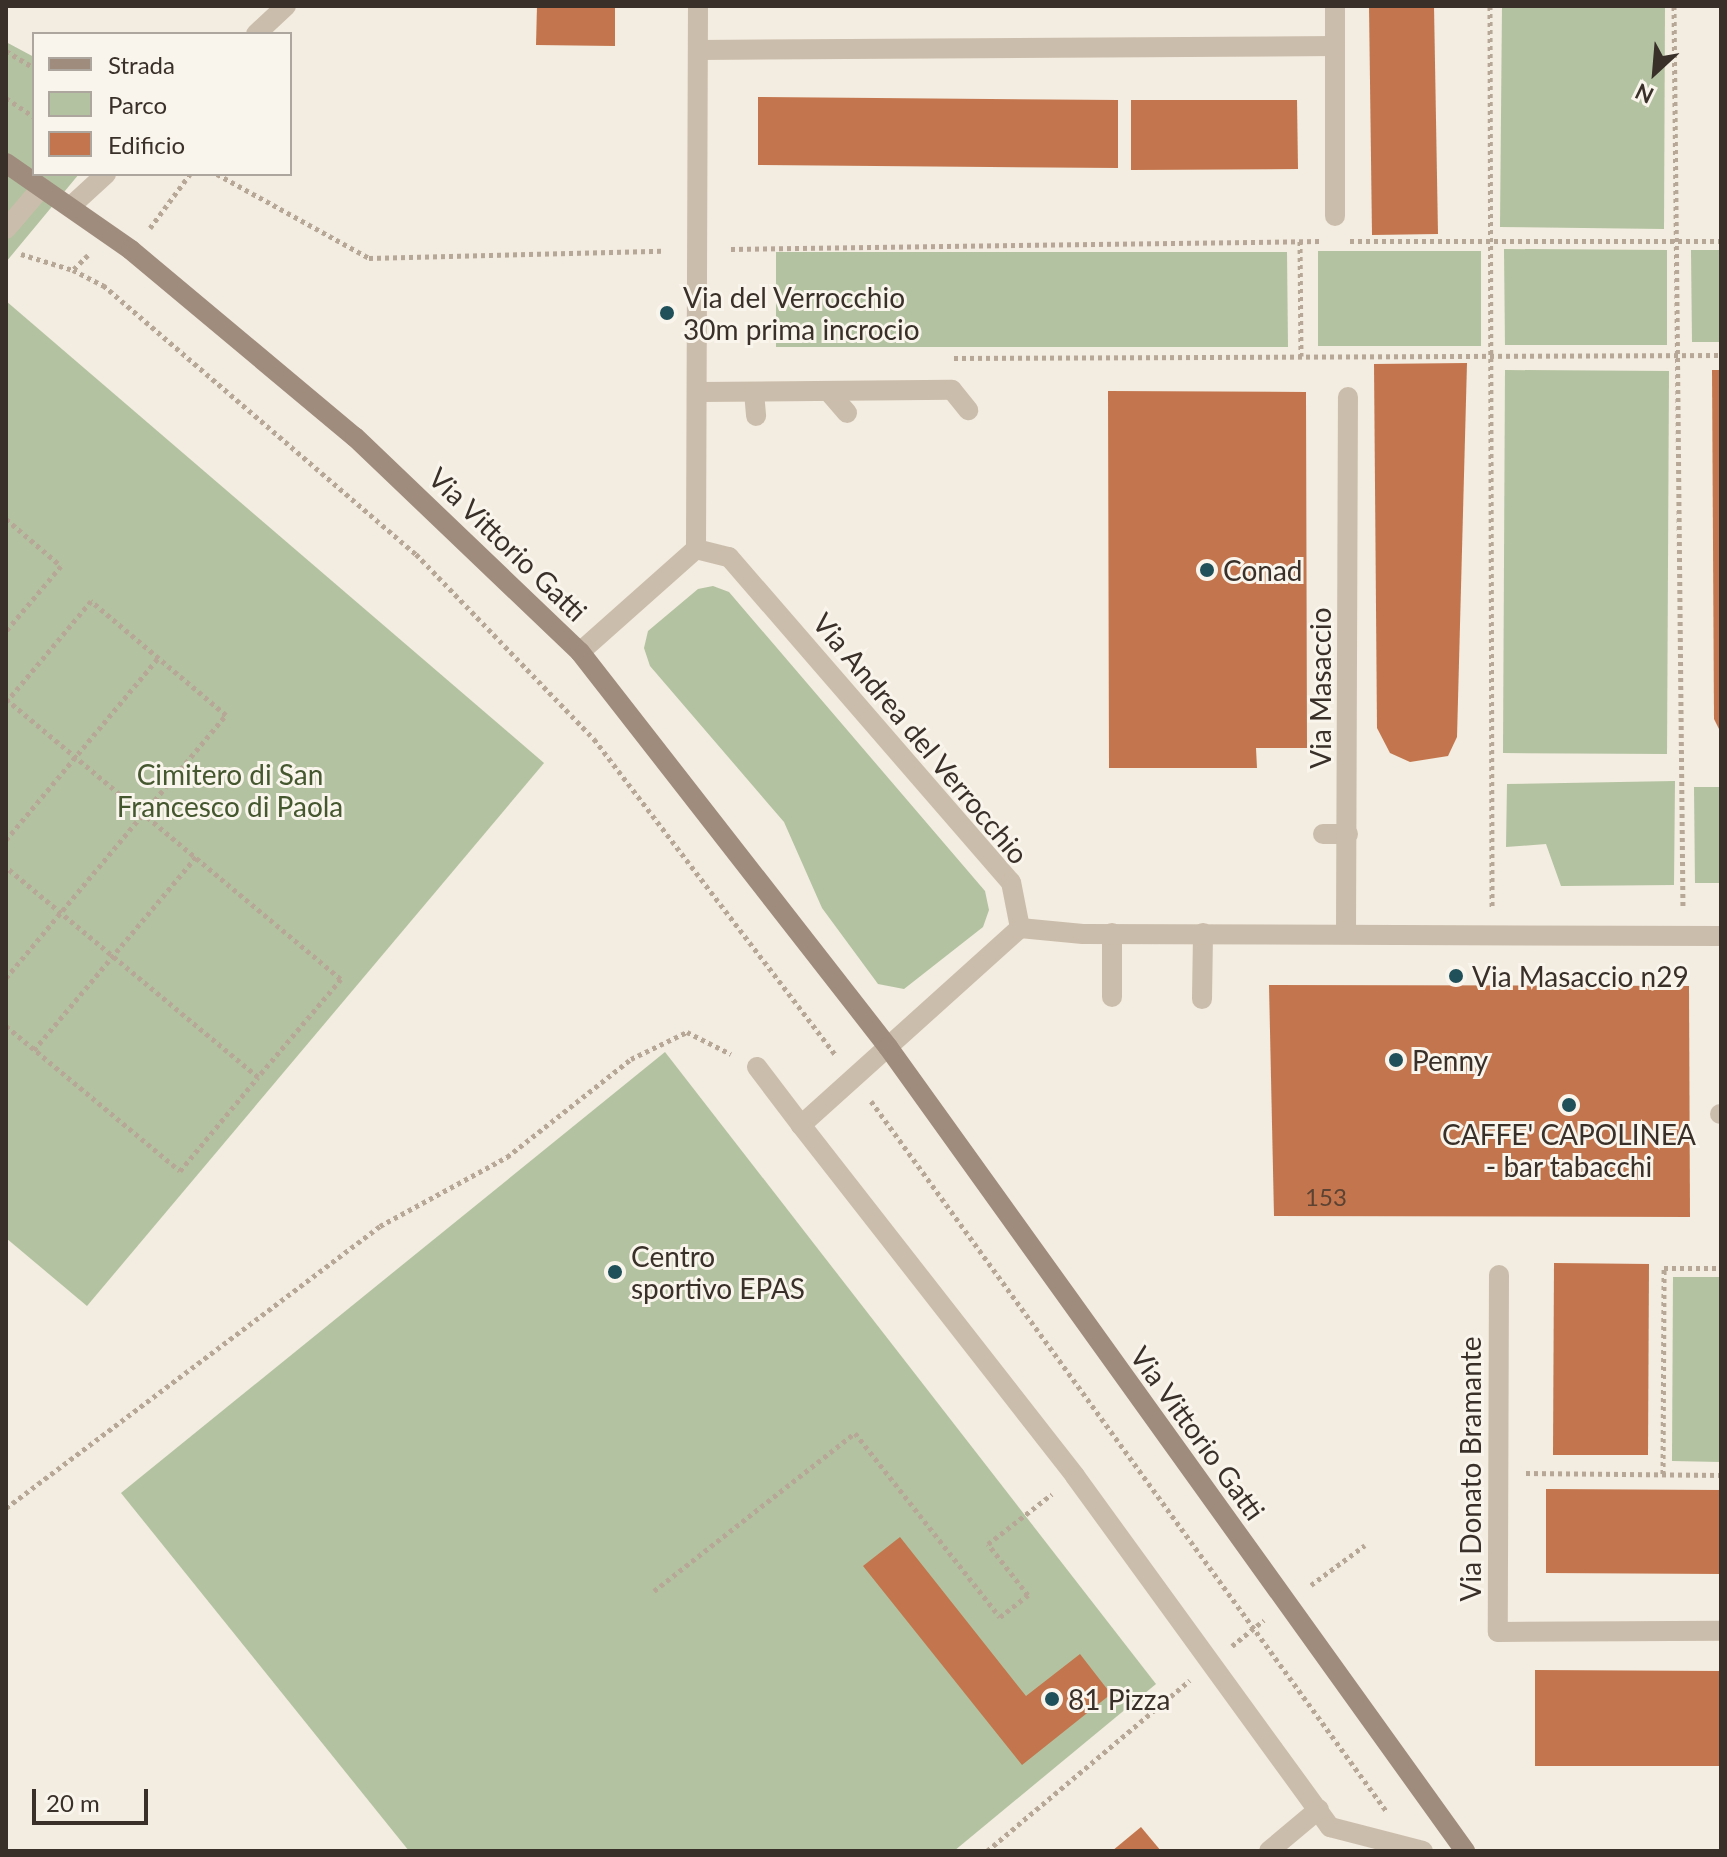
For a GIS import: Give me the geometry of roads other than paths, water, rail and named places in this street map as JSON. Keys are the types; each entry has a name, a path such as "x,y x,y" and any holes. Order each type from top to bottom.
{"street":[{"path":"258,32 286,6"},
{"path":"580,652 696,549 700,392 698,6"},
{"path":"1335,6 1335,216"},
{"path":"699,50 1335,46"},
{"name":"Via Vittorio Gatti","path":"6,163 106,234 355,437 580,652 888,1047 1465,1851"},
{"path":"70,207 104,176"},
{"path":"6,229 42,187"},
{"path":"700,392 952,390 968,410"},
{"path":"828,391 847,413"},
{"path":"754,392 756,416"},
{"name":"Via Masaccio","path":"1346,932 1348,397"},
{"name":"Via Andrea del Verrocchio","path":"696,549 729,557 1011,882 1020,928"},
{"path":"1323,834 1348,834"},
{"path":"801,1125 1020,928 1112,933 1492,932 1721,936"},
{"path":"1112,933 1112,997"},
{"path":"1202,999 1203,933"},
{"path":"757,1067 1075,1476 1213,1661 1330,1827 1419,1850"},
{"name":"Via Donato Bramante","path":"1499,1275 1498,1632 1721,1631"},
{"path":"1269,1851 1319,1809"}],"place":[{"name":"Via del Verrocchio 30m prima incrocio","path":"667,313"},
{"name":"Conad","path":"1207,570"},
{"name":"Via Masaccio n29","path":"1456,976"},
{"name":"Penny","path":"1396,1060"},
{"name":"CAFFE' CAPOLINEA - bar tabacchi","path":"1569,1105"},
{"name":"Centro sportivo EPAS","path":"615,1272"},
{"name":"81 Pizza","path":"1052,1699"}],"park label":[{"name":"Cimitero di San Francesco di Paola","path":"230,790"}]}
